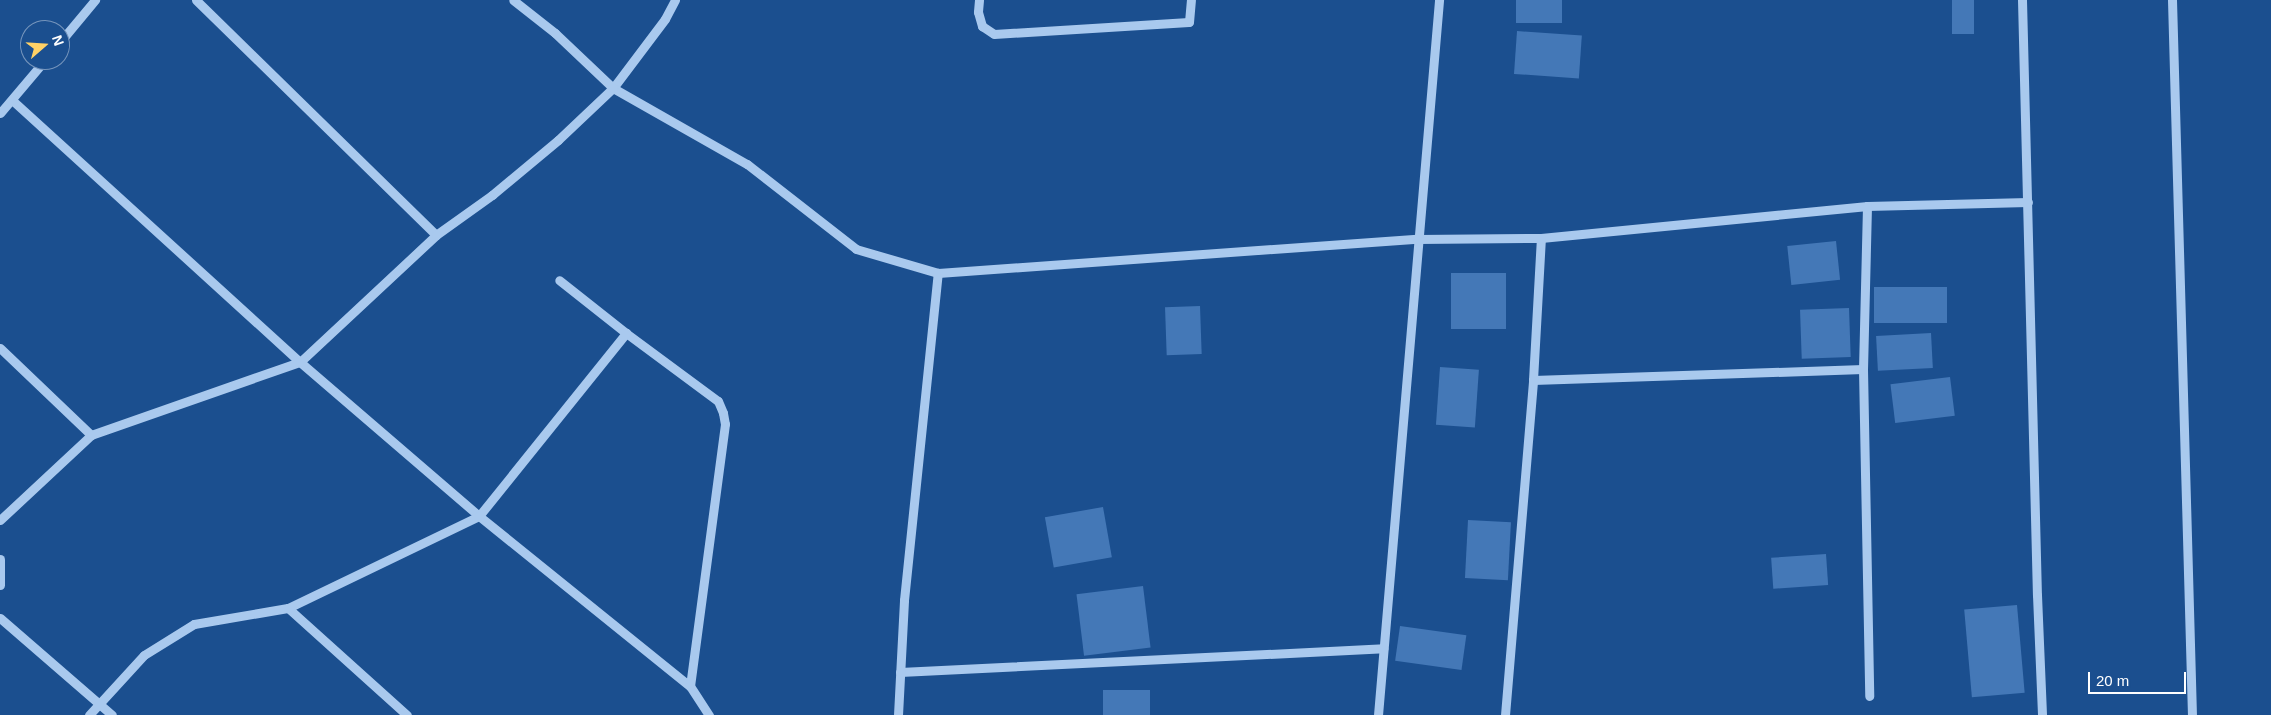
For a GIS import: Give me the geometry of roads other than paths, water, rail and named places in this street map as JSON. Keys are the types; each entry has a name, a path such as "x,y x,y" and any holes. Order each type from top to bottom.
{"street":[{"path":"70,30 95,0"},
{"path":"196,0 436,235"},
{"path":"513,0 555,33 613,88 747,164 856,249 938,273 1417,239 1541,238 1867,206 2028,202"},
{"path":"0,520 91,434 300,362 436,235 492,195 558,140 613,88 665,19 675,0"},
{"path":"979,0 978,12 982,26 994,34 1189,22 1191,0"},
{"path":"1378,715 1417,239 1439,0"},
{"path":"2022,0 2037,595 2042,715"},
{"path":"2172,0 2192,715"},
{"path":"0,113 37,70"},
{"path":"12,100 300,362 479,516 690,686 709,715"},
{"path":"1867,206 1862,369 1869,696"},
{"path":"1505,715 1533,380 1541,238"},
{"path":"898,715 904,600 938,273"},
{"path":"559,280 626,333 718,401 724,413 725,424 690,686"},
{"path":"89,715 144,655 194,624 288,608 479,516 626,333"},
{"path":"0,348 91,434"},
{"path":"1533,380 1862,369"},
{"path":"0,559 0,585"},
{"path":"288,608 407,715"},
{"path":"0,618 112,715"},
{"path":"900,672 1383,648"}]}
